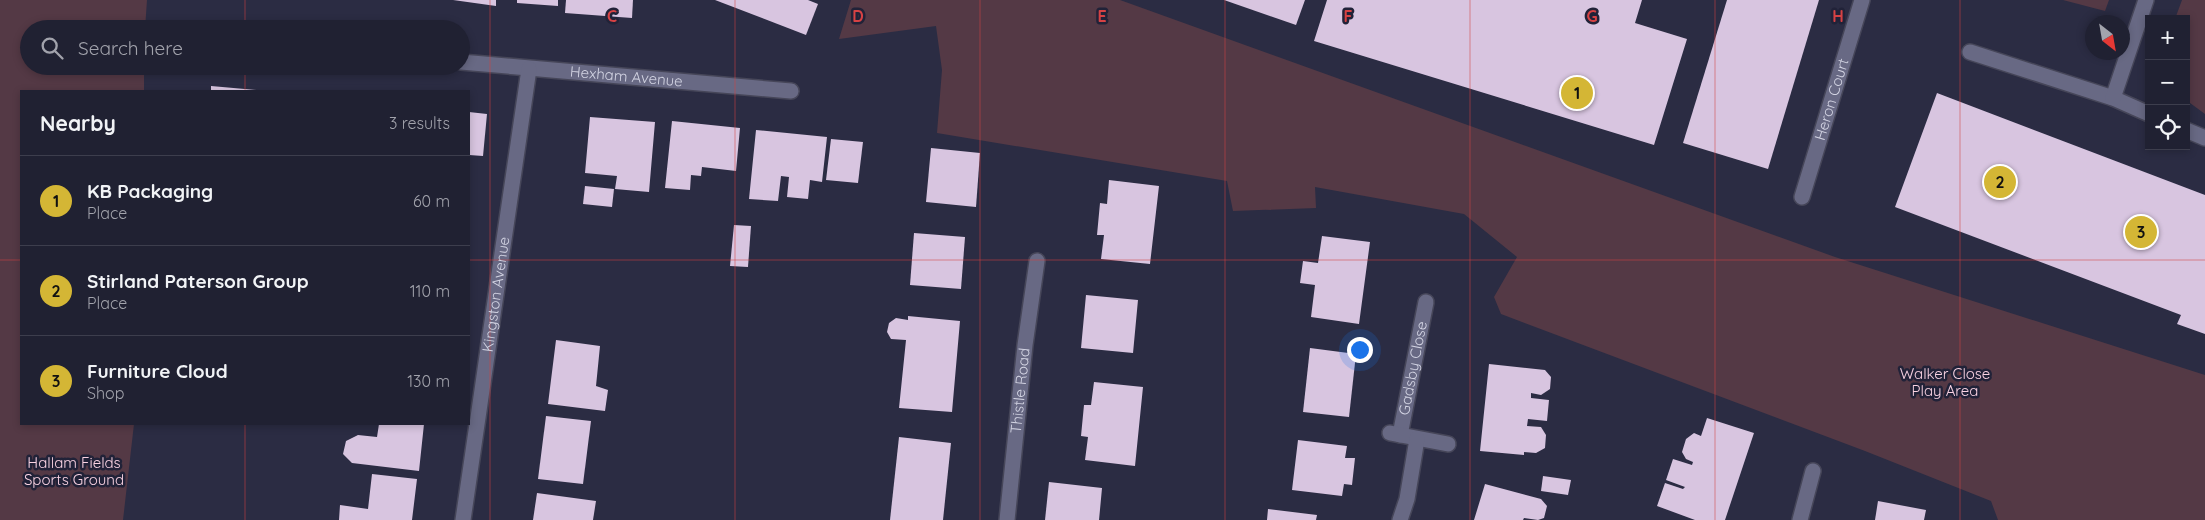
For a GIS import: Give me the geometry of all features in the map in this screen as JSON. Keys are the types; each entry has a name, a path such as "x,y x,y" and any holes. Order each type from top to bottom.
{"street":[{"name":"Heron Court","path":"1802,197 1862,0"},
{"path":"2112,98 2146,0"},
{"path":"1970,52 2112,98 2145,112"},
{"name":"Hexham Avenue","path":"470,63 791,91"},
{"name":"Kingston Avenue","path":"463,520 528,68"},
{"path":"2190,132 2205,138"},
{"name":"Thistle Road","path":"1007,520 1024,354 1037,261"},
{"name":"Gadsby Close","path":"1426,302 1395,434 1448,444"},
{"path":"1400,520 1407,499 1417,439"},
{"path":"1800,520 1813,471"}],"green space":[{"name":"Hallam Fields Sports Ground","path":"0,0 147,0 146,20 20,20 20,75 144,75 144,90 20,90 20,425 134,425 123,520 0,520"},
{"name":"Walker Close Play Area","path":"851,0 1120,0 1835,257 2205,375 2205,520 1998,520 1991,501 1865,451 1501,314 1494,297 1517,257 1464,214 1315,187 1316,208 1233,211 1227,181 937,133 942,70 936,26 839,39"},
{"path":"2063,0 2109,0 2105,11"},
{"path":"2182,0 2205,0 2205,114 2190,103 2190,15 2176,15"}],"building":[{"path":"453,0 496,0 496,6"},
{"path":"517,0 558,0 558,6 517,3"},
{"path":"566,0 633,0 632,18 565,13"},
{"path":"715,0 808,0 818,4 806,35"},
{"path":"1224,0 1305,0 1296,25"},
{"path":"1327,0 1642,0 1635,23 1687,39 1654,145 1314,41"},
{"path":"1727,0 1819,0 1768,169 1683,143"},
{"path":"211,86 256,90 211,90"},
{"path":"1937,93 2205,195 2205,334 2177,324 2181,315 1895,207"},
{"path":"470,112 487,114 483,156 470,155"},
{"path":"590,117 655,122 649,192 615,189 617,176 585,173"},
{"path":"672,121 740,128 736,171 702,167 701,176 691,175 690,190 665,188"},
{"path":"756,130 827,137 822,182 810,180 808,199 787,197 789,177 781,176 778,201 749,199"},
{"path":"831,139 863,142 858,183 826,180"},
{"path":"931,148 980,153 976,207 926,202"},
{"path":"1109,180 1159,186 1150,264 1101,259 1104,235 1097,235 1100,203 1107,204"},
{"path":"585,186 614,189 612,207 583,204"},
{"path":"734,225 751,226 748,267 730,266"},
{"path":"914,233 965,237 961,289 910,285"},
{"path":"1322,236 1370,242 1359,324 1311,317 1315,285 1300,283 1303,261 1318,263"},
{"path":"1086,295 1138,300 1133,353 1081,348"},
{"path":"908,316 960,321 952,412 899,408 906,340 891,339 887,332 889,323 896,318 908,320"},
{"path":"556,340 600,346 596,386 608,390 605,411 548,404"},
{"path":"1310,348 1356,354 1349,417 1303,412"},
{"path":"1489,364 1545,370 1551,377 1550,389 1541,395 1531,393 1531,398 1549,400 1547,421 1528,419 1527,426 1541,427 1546,435 1545,448 1536,453 1524,452 1524,455 1480,451"},
{"path":"1094,382 1143,387 1135,466 1085,460 1088,437 1081,436 1084,405 1091,405"},
{"path":"546,416 591,421 583,484 538,479"},
{"path":"1707,418 1754,433 1725,520 1695,520 1657,506 1665,483 1683,489 1685,487 1666,480 1673,459 1692,465 1693,462 1686,459 1682,452 1686,439 1694,433 1701,436"},
{"path":"379,425 424,425 419,471 352,463 343,454 346,441 358,435 377,437"},
{"path":"899,437 951,443 943,520 890,520"},
{"path":"1298,440 1347,446 1345,458 1355,458 1352,485 1344,484 1342,496 1292,490"},
{"path":"372,474 417,479 412,520 339,520 340,505 368,509"},
{"path":"1543,476 1571,480 1568,495 1541,491"},
{"path":"1049,482 1102,488 1099,520 1045,520"},
{"path":"1485,484 1541,499 1547,506 1544,518 1538,520 1524,518 1523,520 1474,520"},
{"path":"537,493 596,501 593,520 533,520"},
{"path":"1878,501 1926,510 1924,520 1875,520"},
{"path":"1268,509 1317,515 1316,520 1267,520"}],"place":[{"name":"KB Packaging","path":"1577,93"},
{"name":"Stirland Paterson Group","path":"2000,182"},
{"name":"Furniture Cloud","path":"2141,232"}]}
